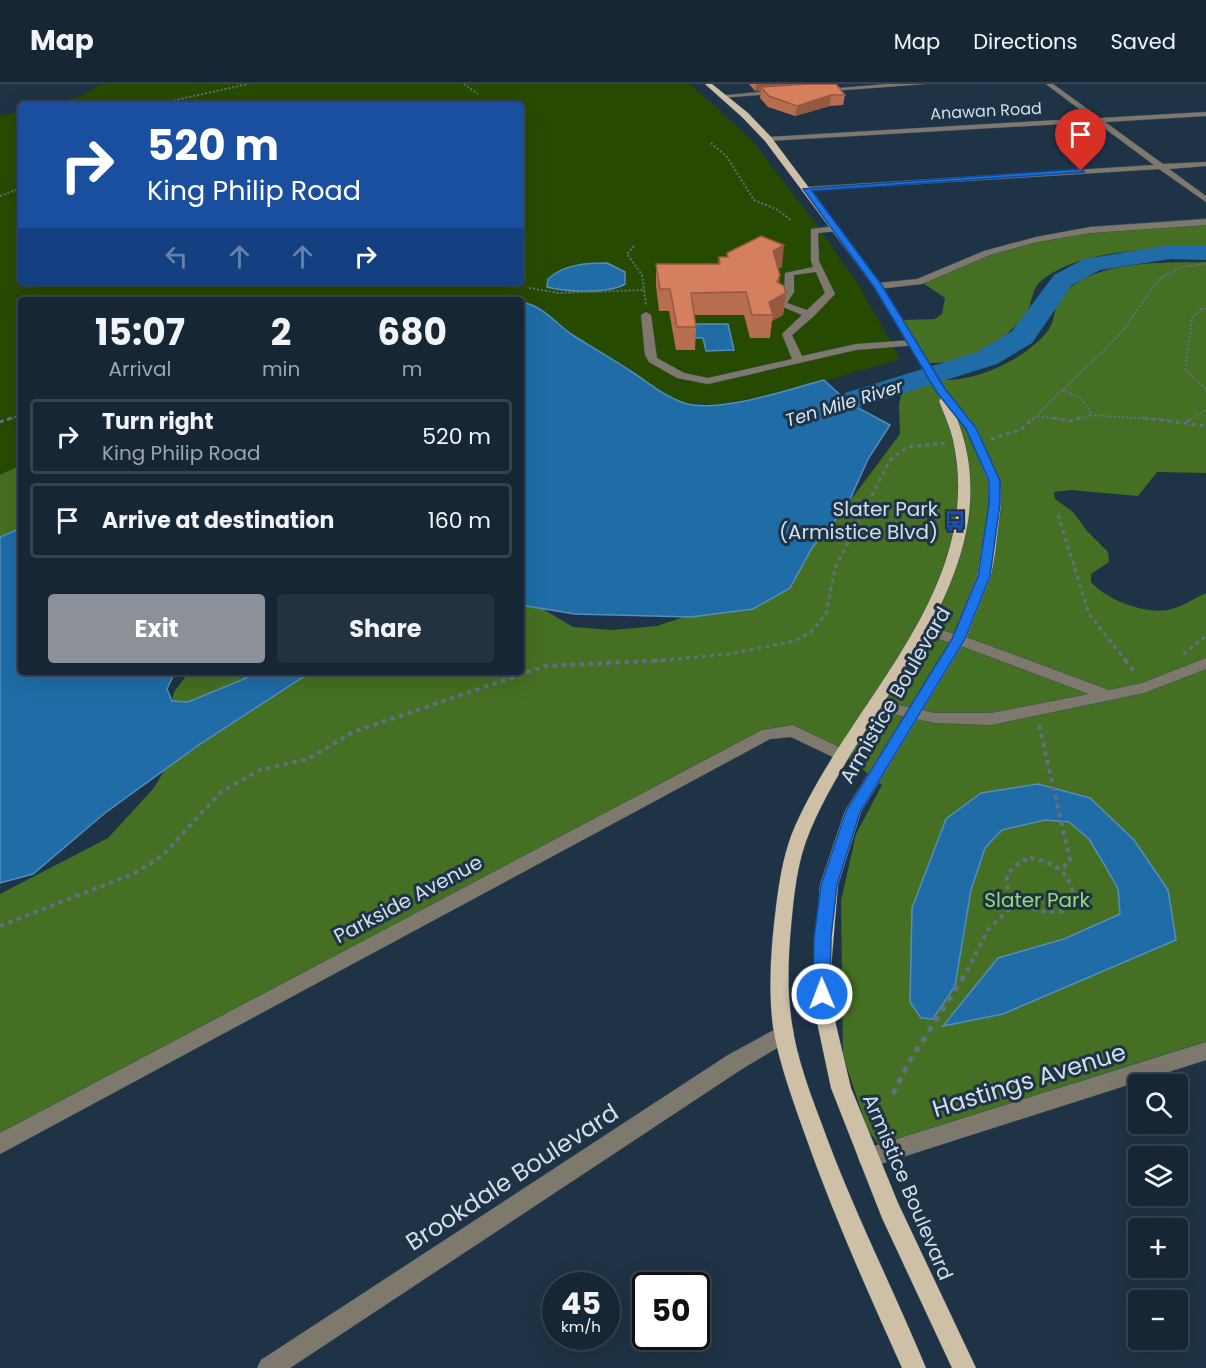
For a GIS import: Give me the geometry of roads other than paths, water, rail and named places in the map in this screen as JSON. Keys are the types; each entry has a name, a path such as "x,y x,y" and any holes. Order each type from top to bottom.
{"main road":[{"name":"Armistice Boulevard","path":"708,84 768,138 807,189 878,286 941,391 971,428 968,442 964,513 959,542 932,613 842,755 806,821 796,847 790,878 782,957 781,1014 792,1065 820,1150 914,1368"},
{"name":"Armistice Boulevard","path":"964,1368 890,1210 841,1088 832,1054 821,980 822,937 829,885 853,811 958,639 984,576 995,504 994,481 968,442"}],"street":[{"path":"815,90 922,84"},
{"path":"1048,84 1206,200"},
{"path":"721,96 793,91"},
{"name":"Anawan Road","path":"768,138 1206,114"},
{"path":"807,189 1206,164"},
{"path":"878,286 919,282 987,253 1036,240 1090,230 1206,222"},
{"path":"799,362 787,334 830,294 819,269 814,249 814,231 836,229"},
{"path":"810,315 781,303 789,292 790,273 819,269"},
{"path":"646,315 650,355 660,365 681,376 708,381 726,379 856,347 913,343"},
{"path":"922,629 958,639 1056,678 1112,696"},
{"path":"875,705 935,718 991,719 1144,688 1194,670 1206,663"},
{"name":"Parkside Avenue","path":"0,1144 766,734 793,731 842,755"},
{"name":"Brookdale Boulevard","path":"268,1368 735,1062 785,1033"},
{"name":"Hastings Avenue","path":"868,1158 1206,1051"}],"water":[{"path":"607,263 625,272 625,284 608,289 586,291 547,287 548,279 568,267"},
{"path":"524,303 543,311 574,336 662,393 684,403 699,406 735,403 824,380 849,403 890,425 868,459 847,506 812,548 790,588 753,609 691,617 575,614 524,606"},
{"path":"685,324 728,324 734,350 706,351 703,338 688,338"},
{"path":"18,529 18,675 174,675 167,689 172,701 188,702 250,675 306,675 200,744 105,813 33,874 0,883 0,537"},
{"path":"1038,784 1090,798 1134,840 1168,890 1176,940 1003,1014 943,1026 998,958 1064,939 1120,914 1118,889 1089,839 1069,822 1045,820 1002,830 985,848 971,890 955,986 933,1019 921,1018 910,1002 912,908 946,819 981,793"}],"waterway":[{"name":"Ten Mile River","path":"795,418 987,358 1022,337 1063,280 1093,264 1170,252 1206,253"}],"place":[{"name":"Slater Park (Armistice Blvd)","path":"955,521"}],"park label":[{"name":"Slater Park","path":"1037,900"}]}
